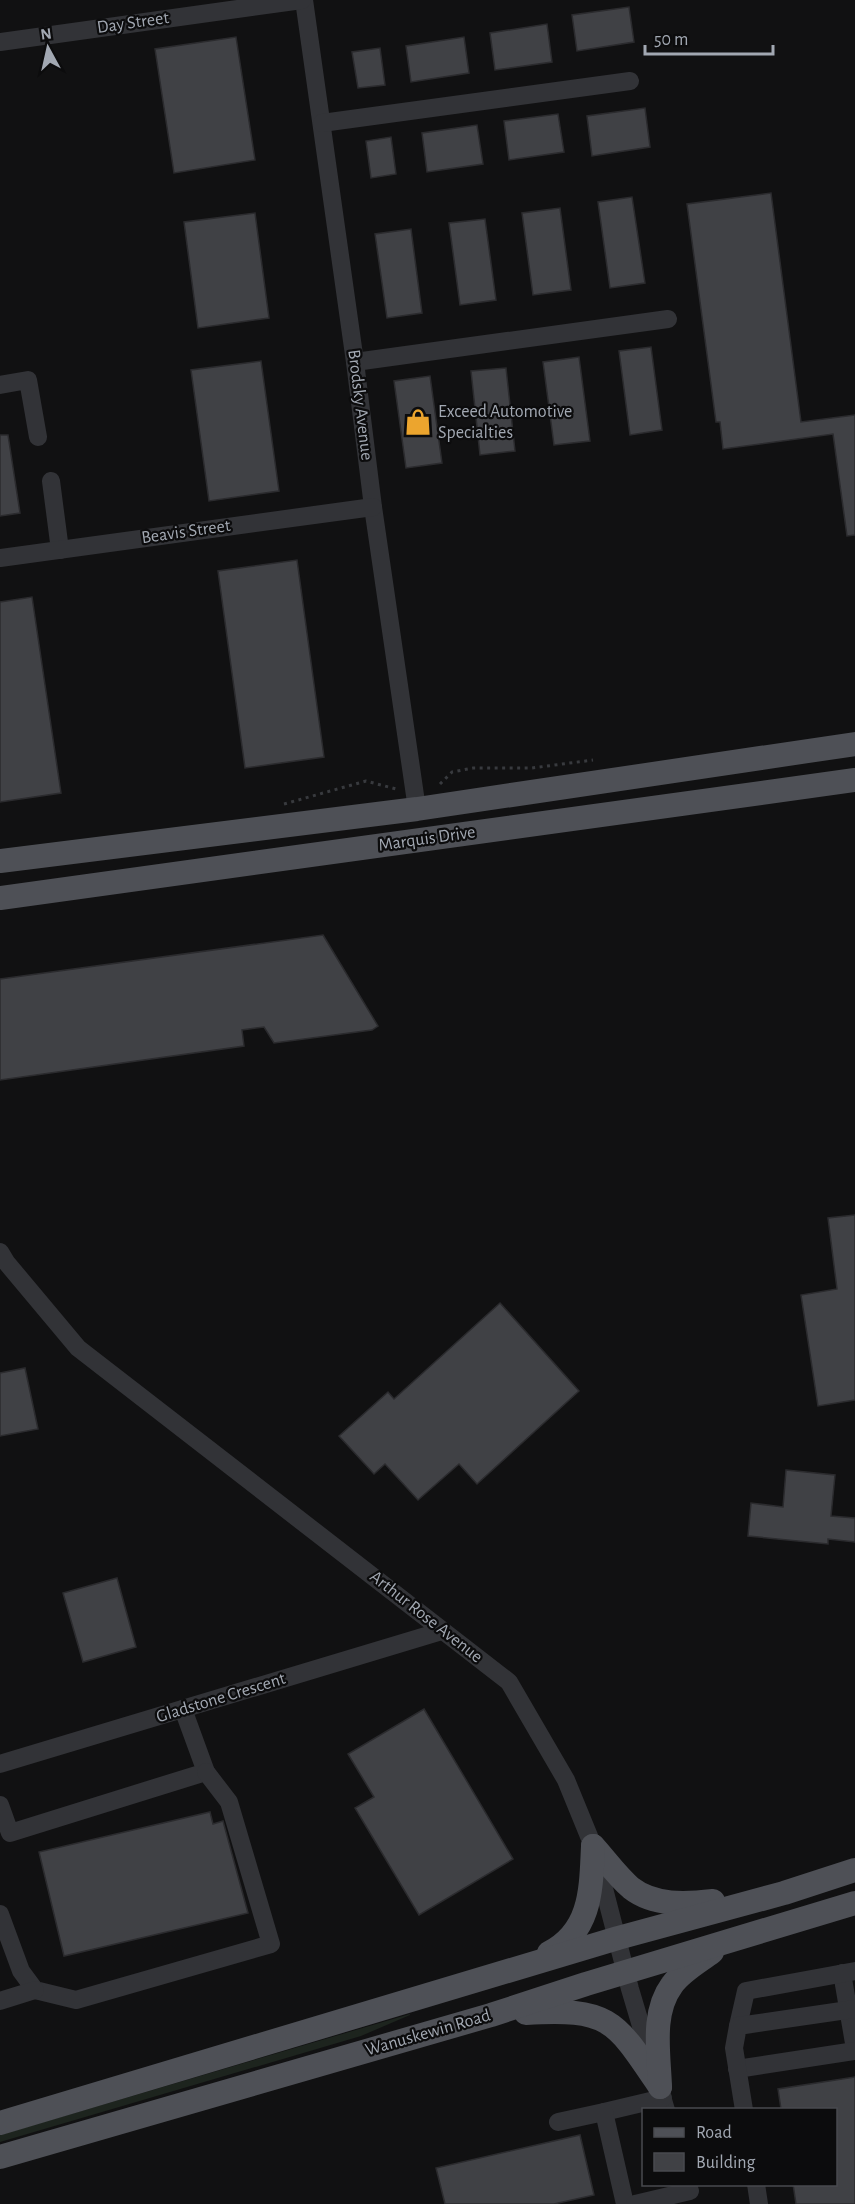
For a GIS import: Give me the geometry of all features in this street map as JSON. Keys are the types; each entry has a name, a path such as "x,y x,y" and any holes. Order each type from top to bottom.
{"main road":[{"name":"Marquis Drive","path":"0,861 417,809 855,744"},
{"name":"Marquis Drive","path":"0,898 855,780"},
{"path":"593,1846 632,1889 658,1901 679,1904 784,1893"},
{"path":"514,1970 557,1948 574,1934 588,1905 593,1846"},
{"name":"Wanuskewin Road","path":"0,2122 618,1938 784,1893 855,1870"},
{"name":"Wanuskewin Road","path":"0,2157 491,2015 855,1903"},
{"path":"663,2098 658,2033 660,2012 666,1996 672,1985 688,1969 726,1942"},
{"path":"491,2015 563,2011 586,2013 606,2021 630,2042 663,2098"}],"street":[{"name":"Day Street","path":"0,42 303,0"},
{"name":"Brodsky Avenue","path":"303,0 417,809"},
{"path":"321,123 630,81"},
{"path":"355,362 668,319"},
{"path":"0,385 28,380 38,438"},
{"path":"51,481 60,550"},
{"name":"Beavis Street","path":"0,558 373,507"},
{"name":"Arthur Rose Avenue","path":"0,1252 78,1347 510,1682 566,1780 593,1846 626,1973 663,2098"},
{"name":"Gladstone Crescent","path":"0,1764 442,1631"},
{"path":"0,2001 35,1990 76,2000 271,1944 229,1802 206,1772 183,1709"},
{"path":"0,1805 10,1833 206,1772"},
{"path":"0,1914 21,1971 35,1990"},
{"path":"737,2069 855,2050 848,1972 746,1991 734,2048 737,2069 744,2108"},
{"path":"738,2026 852,2009"},
{"path":"558,2122 663,2098"},
{"path":"604,2112 625,2204"},
{"path":"756,2186 759,2204"},
{"path":"635,2204 690,2193"}],"shaded area":[{"path":"410,2014 361,2036 0,2142 0,2135"}],"building":[{"path":"629,7 634,42 577,51 572,15"},
{"path":"547,24 552,62 495,70 490,33"},
{"path":"236,37 255,160 174,173 155,49"},
{"path":"464,37 469,73 411,82 406,46"},
{"path":"380,48 385,85 358,88 352,52"},
{"path":"645,108 650,147 592,156 587,116"},
{"path":"558,114 564,152 509,160 504,121"},
{"path":"477,125 483,164 427,172 422,133"},
{"path":"391,137 396,174 371,178 366,141"},
{"path":"771,193 801,422 855,415 855,535 847,536 833,434 723,449 720,422 716,422 687,204"},
{"path":"632,197 645,283 610,288 598,202"},
{"path":"560,208 571,290 533,295 522,213"},
{"path":"255,213 269,318 198,328 184,222"},
{"path":"485,219 496,300 460,305 449,223"},
{"path":"411,229 422,313 387,318 375,234"},
{"path":"651,347 662,430 630,435 619,351"},
{"path":"579,357 590,441 554,445 543,362"},
{"path":"261,361 279,491 209,501 191,370"},
{"path":"506,368 515,451 480,455 471,371"},
{"name":"Exceed Automotive Specialties","path":"430,376 442,463 406,468 394,381"},
{"path":"0,435 8,435 20,513 0,516"},
{"path":"297,560 324,757 245,768 218,571"},
{"path":"32,597 61,793 0,802 0,602"},
{"path":"323,935 378,1026 372,1030 274,1043 264,1027 242,1030 244,1046 0,1080 0,979"},
{"path":"855,1215 855,1400 818,1406 801,1295 837,1289 828,1218"},
{"path":"500,1303 579,1391 477,1484 459,1464 418,1500 385,1464 374,1474 339,1436 388,1392 394,1399"},
{"path":"25,1368 38,1429 0,1436 0,1373"},
{"path":"786,1470 835,1475 831,1516 855,1518 855,1542 828,1539 828,1544 748,1536 751,1503 783,1507"},
{"path":"117,1578 136,1647 83,1662 63,1593"},
{"path":"424,1709 513,1859 419,1915 355,1808 374,1797 348,1754"},
{"path":"210,1812 213,1824 223,1821 248,1913 64,1956 39,1852"},
{"path":"855,2077 855,2204 796,2204 793,2186 837,2186 837,2108 781,2108 778,2089"},
{"path":"580,2135 594,2195 554,2204 445,2204 436,2168"}],"place":[{"name":"Exceed Automotive Specialties","path":"418,422"}]}
